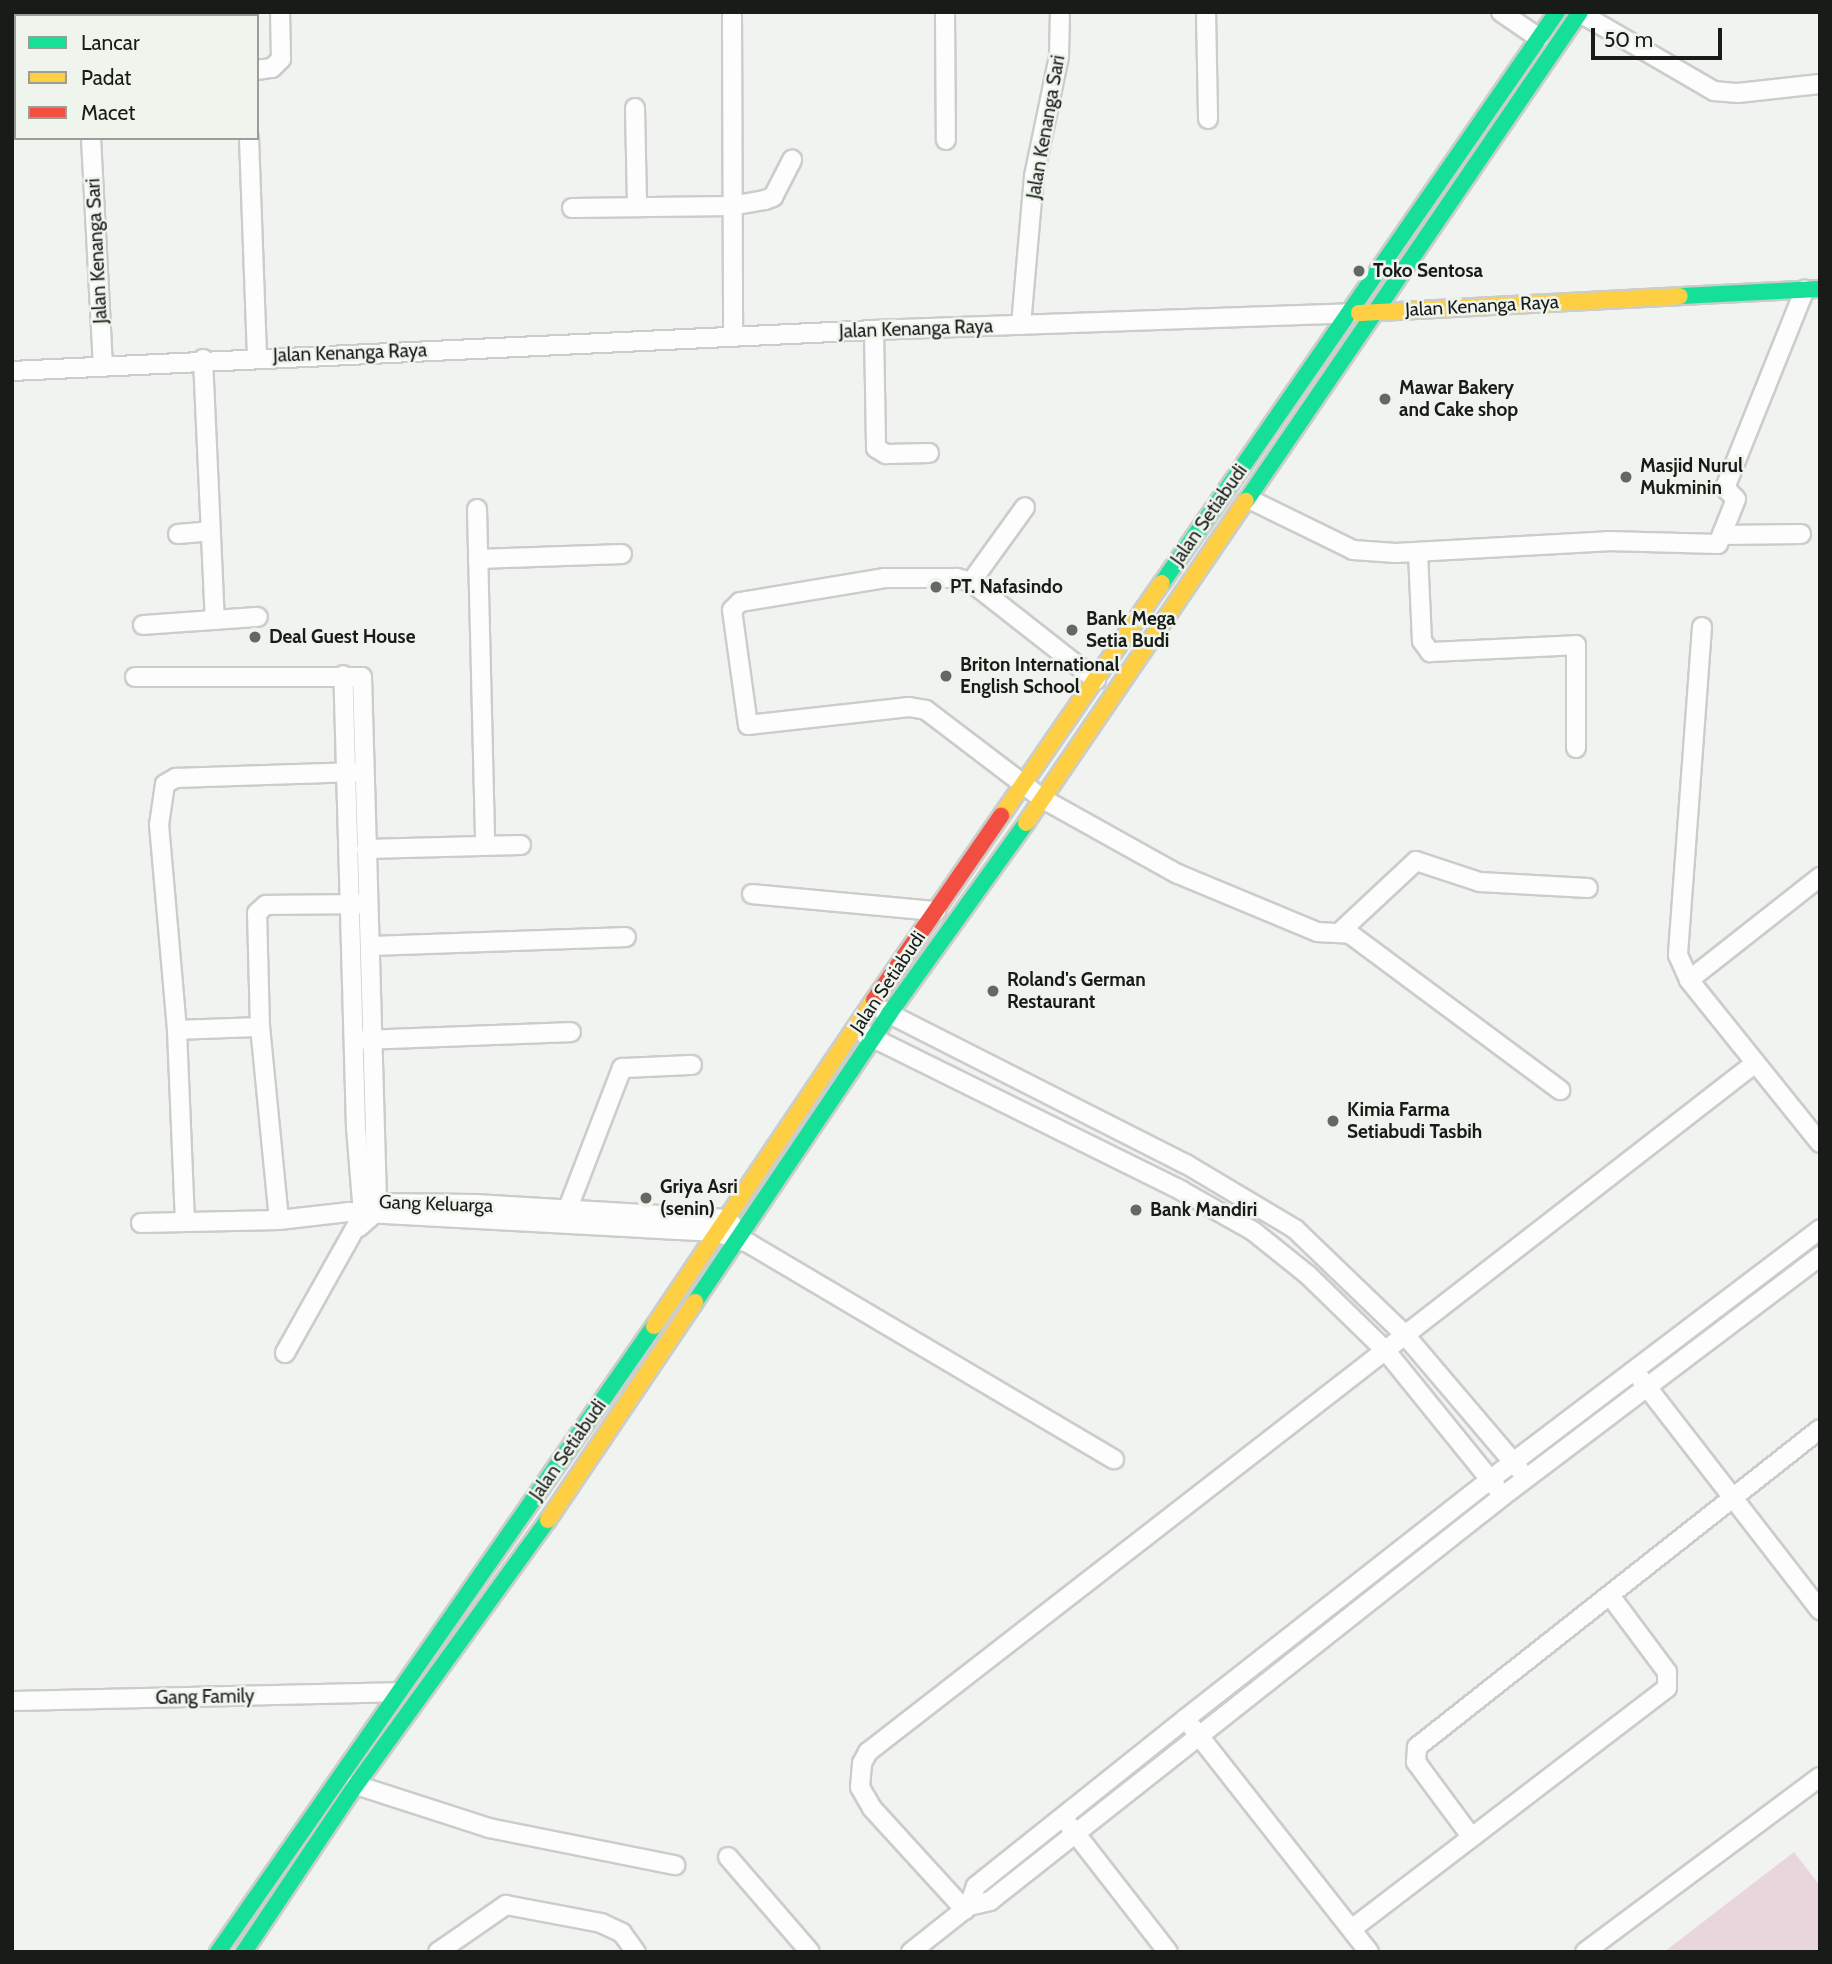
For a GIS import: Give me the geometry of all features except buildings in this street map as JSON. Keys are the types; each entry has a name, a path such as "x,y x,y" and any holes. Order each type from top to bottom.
{"main road":[{"name":"Jalan Setiabudi","path":"218,1952 397,1692 580,1436 871,1004 1025,787 1557,12"},
{"name":"Jalan Setiabudi","path":"244,1952 356,1786 558,1506 743,1239 889,1014 1043,799 1580,13"},
{"name":"Jalan Kenanga Raya","path":"1349,313 1812,289"}],"street":[{"path":"259,70 272,68 281,59 279,12"},
{"path":"732,12 733,337"},
{"path":"945,12 946,140"},
{"name":"Jalan Kenanga Sari","path":"1021,325 1034,176 1059,56 1060,12"},
{"path":"1206,12 1208,119"},
{"path":"1501,12 1539,38"},
{"path":"1580,13 1714,91 1738,93 1820,84"},
{"path":"635,108 637,207"},
{"name":"Jalan Kenanga Sari","path":"91,140 103,364"},
{"path":"249,140 257,357"},
{"path":"572,208 731,206 773,197 792,160"},
{"path":"1249,499 1341,547 1418,552 1608,541 1714,545 1722,536 1736,499 1725,488 1812,289"},
{"name":"Jalan Kenanga Raya","path":"12,370 202,359 874,330 1349,313"},
{"path":"874,330 876,448 886,454 929,453"},
{"path":"202,359 215,620"},
{"path":"971,582 1024,507"},
{"path":"477,509 485,845"},
{"path":"178,534 210,531"},
{"path":"1722,536 1801,534"},
{"path":"1418,552 1422,641 1430,652 1576,645 1576,748"},
{"path":"478,559 622,554"},
{"path":"1096,680 971,582 940,576 885,578 737,604 731,614 746,721 754,727 918,708 1043,799 1178,874 1317,932 1342,930 1416,861 1480,882 1588,888"},
{"path":"143,625 258,617"},
{"path":"1702,627 1677,948 1689,980 1820,1143"},
{"path":"135,677 343,675 366,849 373,946 373,1039 364,1212 285,1353"},
{"path":"354,772 350,904 354,1040 364,1212"},
{"path":"185,1222 177,1030 159,825 160,793 165,783 176,778 354,772"},
{"path":"366,849 522,845"},
{"path":"1689,980 1820,877"},
{"path":"752,894 936,911"},
{"path":"279,1220 260,1027 258,911 266,905 370,905"},
{"path":"1342,930 1560,1090"},
{"path":"373,946 626,937"},
{"path":"871,1004 1186,1164 1295,1229 1405,1335 1527,1478"},
{"path":"177,1030 260,1027"},
{"path":"855,1030 1174,1187 1253,1231 1327,1292 1386,1351 1503,1496"},
{"path":"354,1040 571,1032"},
{"path":"967,1908 872,1808 860,1787 862,1763 868,1752 1754,1064"},
{"path":"564,1218 622,1068 692,1065"},
{"path":"1108,1154 1120,1131"},
{"path":"1174,1187 1186,1164"},
{"name":"Gang Keluarga","path":"141,1223 279,1220 364,1212 721,1226 1114,1459"},
{"path":"967,1908 976,1886 1185,1719 1513,1461 1820,1229"},
{"path":"911,1952 967,1908 990,1901 1503,1496 1820,1256"},
{"path":"1634,1369 1732,1497 1813,1586 1820,1611"},
{"path":"1470,1835 1416,1762 1415,1750 1820,1429"},
{"path":"1353,1928 1470,1835 1667,1688 1667,1672 1611,1597"},
{"name":"Gang Family","path":"12,1701 397,1692"},
{"path":"1185,1719 1353,1928 1369,1952"},
{"path":"1585,1952 1820,1777"},
{"path":"356,1786 489,1828 675,1865"},
{"path":"1063,1817 1159,1948"},
{"path":"728,1857 810,1952"},
{"path":"438,1952 493,1909 514,1905 611,1927 636,1952"}],"shaded area":[{"path":"1794,1852 1820,1886 1820,1952 1664,1952"}],"traffic: fast":[{"path":"1162,583 1557,12"},
{"path":"1246,501 1580,12"},
{"path":"1680,296 1820,289"},
{"path":"695,1302 889,1014 1026,823"},
{"path":"218,1952 654,1326"},
{"path":"244,1952 356,1785 548,1520"}],"traffic: slow":[{"path":"1359,313 1680,296"},
{"path":"1026,823 1246,501"},
{"path":"1001,816 1162,583"},
{"path":"654,1326 874,1000"},
{"path":"548,1520 695,1302"}],"traffic: jam":[{"path":"874,1000 1001,816"}],"place":[{"name":"Toko Sentosa","path":"1359,271"},
{"name":"Mawar Bakery and Cake shop","path":"1385,399"},
{"name":"Masjid Nurul Mukminin","path":"1626,477"},
{"name":"PT. Nafasindo","path":"936,587"},
{"name":"Bank Mega Setia Budi","path":"1072,630"},
{"name":"Deal Guest House","path":"255,637"},
{"name":"Briton International English School","path":"946,676"},
{"name":"Roland's German Restaurant","path":"993,991"},
{"name":"Kimia Farma Setiabudi Tasbih","path":"1333,1121"},
{"name":"Griya Asri (senin)","path":"646,1198"},
{"name":"Bank Mandiri","path":"1136,1210"}]}
